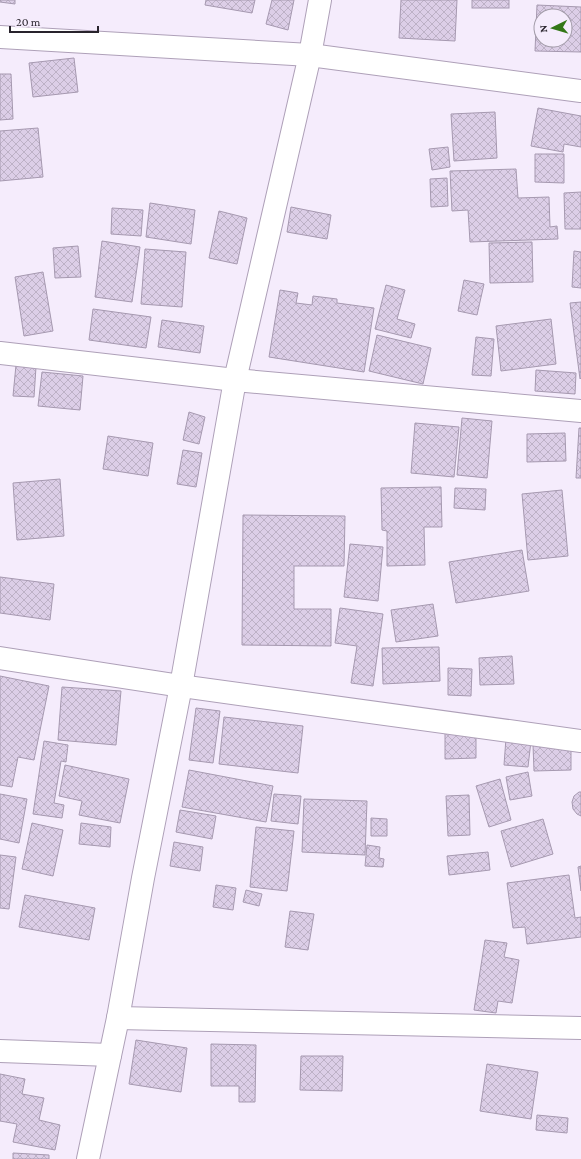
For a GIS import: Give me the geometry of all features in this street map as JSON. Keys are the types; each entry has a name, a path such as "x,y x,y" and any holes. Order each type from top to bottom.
{"street":[{"path":"88,1159 118,1018 143,878 181,686 235,380 310,55 320,0"},
{"path":"0,37 310,55 581,91"},
{"path":"0,353 235,380 581,411"},
{"path":"0,658 181,686 581,741"},
{"path":"118,1018 581,1028"},
{"path":"0,1051 110,1055"}],"building":[{"path":"0,0 15,0 15,4 0,2"},
{"path":"206,0 255,0 252,13 205,5"},
{"path":"272,0 294,0 288,30 266,24"},
{"path":"401,0 457,0 455,41 399,38"},
{"path":"472,0 509,0 509,8 472,8"},
{"path":"537,5 581,7 581,52 535,51 535,48 573,48 573,8 537,8"},
{"path":"74,58 78,92 33,97 29,63"},
{"path":"0,74 11,74 13,119 0,120"},
{"path":"538,108 581,116 581,147 564,144 563,152 531,146"},
{"path":"495,112 497,158 454,161 451,114"},
{"path":"38,128 43,177 0,181 0,131"},
{"path":"448,147 450,167 432,170 429,149"},
{"path":"535,154 564,154 564,183 535,182"},
{"path":"516,169 518,198 549,197 550,227 557,226 558,239 470,242 468,210 452,211 450,171"},
{"path":"447,178 448,206 431,207 430,179"},
{"path":"581,192 581,229 565,229 564,193"},
{"path":"150,203 195,210 191,244 146,237"},
{"path":"291,207 331,215 327,239 287,232"},
{"path":"112,208 143,210 141,236 111,234"},
{"path":"219,211 247,218 237,264 209,258"},
{"path":"102,241 140,247 132,302 95,297"},
{"path":"532,242 533,282 490,283 489,243"},
{"path":"78,246 81,277 55,278 53,248"},
{"path":"145,249 186,252 182,307 141,304"},
{"path":"574,251 581,252 581,288 572,287"},
{"path":"43,272 53,331 24,336 15,277"},
{"path":"464,280 484,284 477,315 458,311"},
{"path":"386,285 405,290 397,319 415,324 411,338 375,329"},
{"path":"280,290 298,293 296,303 312,305 313,296 337,299 337,303 374,308 364,372 269,357"},
{"path":"581,302 581,378 580,379 570,303"},
{"path":"93,309 151,317 146,348 89,340"},
{"path":"551,319 556,364 501,371 496,326"},
{"path":"162,320 204,326 200,353 158,347"},
{"path":"377,335 431,348 423,384 369,371"},
{"path":"476,337 494,339 491,376 472,375"},
{"path":"16,365 36,367 34,397 13,396"},
{"path":"536,370 576,373 575,394 535,391"},
{"path":"42,372 83,376 80,410 38,406"},
{"path":"189,412 205,417 199,444 183,440"},
{"path":"462,418 492,421 487,478 457,475"},
{"path":"415,423 459,427 454,477 411,473"},
{"path":"579,428 581,428 581,478 576,478"},
{"path":"565,433 566,461 527,462 527,434"},
{"path":"108,436 153,443 148,476 103,469"},
{"path":"183,450 202,453 196,487 177,484"},
{"path":"60,479 64,536 17,540 13,483"},
{"path":"441,487 442,527 424,527 425,565 387,566 387,531 382,530 381,488"},
{"path":"455,488 486,489 485,510 454,508"},
{"path":"562,490 568,556 528,560 522,494"},
{"path":"243,515 345,516 344,566 294,566 294,609 331,609 331,646 242,645"},
{"path":"350,544 383,547 378,601 344,597"},
{"path":"522,550 529,591 456,603 449,562"},
{"path":"0,577 54,584 50,620 0,613"},
{"path":"433,604 438,636 396,642 391,610"},
{"path":"340,608 383,614 373,686 351,683 357,646 335,643"},
{"path":"439,647 440,681 383,684 382,648"},
{"path":"512,656 514,684 480,685 479,658"},
{"path":"448,668 472,669 471,696 448,695"},
{"path":"0,676 49,686 34,760 18,757 12,787 0,785"},
{"path":"62,687 121,691 116,745 58,740"},
{"path":"196,708 220,711 213,763 189,760"},
{"path":"224,717 303,726 298,773 219,764"},
{"path":"445,731 476,731 476,758 445,759"},
{"path":"506,738 531,741 528,767 504,765"},
{"path":"44,741 68,745 66,762 61,761 54,803 64,805 62,818 33,814"},
{"path":"571,744 571,770 534,771 533,745"},
{"path":"65,765 129,779 120,823 79,815 82,801 59,796"},
{"path":"189,770 273,786 266,822 182,807"},
{"path":"528,772 532,796 510,800 506,777"},
{"path":"500,779 511,820 489,827 476,786"},
{"path":"581,792 581,816 573,809 572,802 574,796"},
{"path":"0,794 27,799 19,843 0,839"},
{"path":"274,794 301,796 298,824 271,821"},
{"path":"469,795 470,835 448,836 446,796"},
{"path":"304,799 367,801 365,855 302,852"},
{"path":"180,810 216,816 212,839 176,832"},
{"path":"371,818 387,819 387,836 371,836"},
{"path":"543,819 553,854 511,867 501,831"},
{"path":"32,823 63,830 53,876 22,869"},
{"path":"81,823 111,827 110,847 79,844"},
{"path":"256,827 294,831 287,891 250,887"},
{"path":"174,842 203,847 200,871 170,866"},
{"path":"367,845 380,847 379,858 384,859 383,867 365,866"},
{"path":"488,852 490,870 449,875 447,856"},
{"path":"0,855 16,857 9,909 0,908"},
{"path":"581,866 581,891 578,867"},
{"path":"569,875 575,918 581,917 581,937 527,944 525,927 513,928 507,883"},
{"path":"216,885 236,888 233,910 213,907"},
{"path":"246,890 262,894 259,906 243,902"},
{"path":"25,895 95,908 89,940 19,927"},
{"path":"290,911 314,914 308,950 285,947"},
{"path":"485,940 507,943 504,957 519,960 512,1003 498,1001 496,1013 474,1010"},
{"path":"136,1040 187,1048 181,1092 129,1084"},
{"path":"211,1044 256,1045 255,1102 239,1102 239,1086 211,1086"},
{"path":"301,1056 343,1056 342,1091 300,1090"},
{"path":"487,1064 538,1072 531,1119 480,1111"},
{"path":"0,1074 25,1079 22,1094 44,1098 39,1120 60,1125 55,1150 13,1142 17,1124 0,1121"},
{"path":"537,1115 568,1118 567,1133 536,1130"},
{"path":"13,1153 49,1155 49,1159 13,1159"}]}
